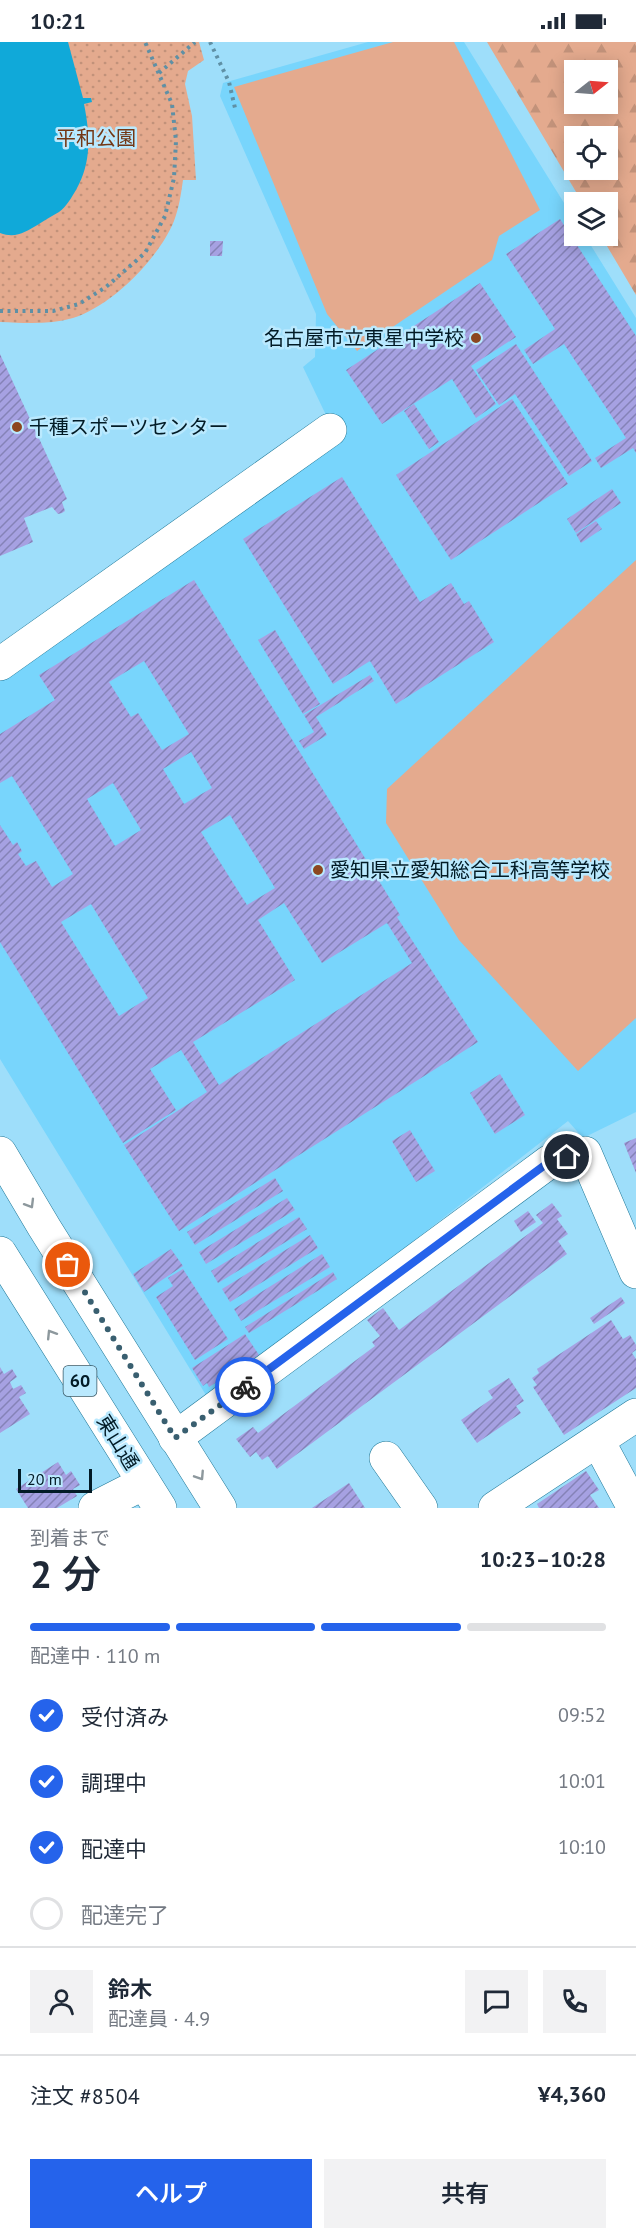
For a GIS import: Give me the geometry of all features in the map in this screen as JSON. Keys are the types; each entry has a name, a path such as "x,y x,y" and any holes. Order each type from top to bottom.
{"street":[{"path":"0,664 330,429"},
{"name":"60","path":"0,1153 220,1508"},
{"path":"175,1438 549,1162 585,1153 636,1272"},
{"name":"東山通","path":"0,1253 152,1496"},
{"path":"495,1508 636,1415"},
{"path":"598,1441 634,1508"},
{"path":"386,1458 422,1508"},
{"path":"95,1508 152,1496"}],"path":[{"path":"0,311 53,311 79,304 106,287 145,253 165,216 174,178 176,141 172,104 145,42"},
{"path":"159,73 195,42"},
{"path":"210,42 229,82 235,108"}],"shaded area":[{"path":"0,42 68,42 83,98 91,98 92,102 84,104 88,126 88,148 85,169 76,190 67,205 59,212 16,235 0,233"},
{"name":"愛知県立愛知総合工科高等学校","path":"368,42 464,42 564,203 564,246 591,246 636,318 636,1112 583,1138 568,1121 209,1400 0,1059 0,681 176,556 336,436 303,367 315,357 316,314 220,96 223,83"}],"green space":[{"name":"平和公園","path":"0,42 199,42 204,60 188,71 185,84 192,116 196,180 183,180 174,221 146,265 103,303 73,318 46,323 0,322"},
{"path":"393,42 454,42 540,210 499,236 492,260 357,351 327,314 234,87"},
{"path":"487,42 636,42 636,295 607,246 618,246 618,192 576,192 569,180 618,180 618,126 564,126 564,172"},
{"path":"636,560 636,1018 578,1071 459,940 386,823 387,789"}],"building":[{"path":"560,219 564,225 564,246 578,246 636,336 636,453 633,448 601,468 595,458 626,438 564,344 533,364 524,350 555,329 506,254"},
{"path":"210,241 223,241 222,256 210,256"},
{"path":"480,283 516,337 471,366 496,404 476,418 452,379 382,424 346,370"},
{"path":"516,344 592,461 569,476 515,394 499,405 476,370"},
{"name":"千種スポーツセンター","path":"0,354 67,499 62,502 65,511 62,513 58,514 52,507 24,518 33,542 0,556"},
{"path":"512,399 568,484 451,560 396,475"},
{"path":"414,404 439,442 429,449 404,411"},
{"path":"342,477 420,602 451,583 464,604 469,601 494,642 396,704 370,661 333,684 243,539"},
{"path":"612,489 621,503 576,533 567,519"},
{"path":"596,521 602,529 581,543 576,534"},
{"path":"194,580 400,915 397,917 478,1042 179,1231 124,1145 207,1092 181,1050 150,1069 176,1110 123,1143 0,942 0,825 13,845 17,842 22,851 18,854 26,866 36,861 52,887 73,874 12,776 0,783 0,734 55,700 39,675","holes":["144,661 189,734 162,750 138,713 131,717 109,682","191,752 212,788 184,804 163,769","113,783 141,830 115,846 87,799","230,815 275,888 247,905 201,832","284,903 322,963 387,923 412,963 219,1085 193,1042 295,980 258,920","91,904 148,998 119,1016 61,922"]},
{"path":"275,630 320,704 303,714 258,640"},
{"path":"370,675 374,681 316,717 327,735 304,749 299,741 314,732 304,715"},
{"path":"500,1074 525,1115 495,1134 470,1093"},
{"path":"410,1130 435,1171 416,1182 392,1141"},
{"path":"636,1138 636,1173 624,1143"},
{"path":"275,1178 283,1191 195,1245 187,1232"},
{"path":"287,1198 295,1210 206,1264 199,1252"},
{"path":"552,1203 562,1216 557,1219 568,1234 558,1241 567,1254 277,1469 268,1456 262,1460 256,1452 250,1457 236,1439 253,1427 258,1433 375,1346 372,1342 380,1336 367,1320 383,1308 399,1330 543,1223 536,1215"},
{"path":"528,1211 536,1222 521,1232 514,1221"},
{"path":"299,1217 307,1229 218,1283 211,1271"},
{"path":"310,1235 318,1248 230,1302 222,1289"},
{"path":"171,1249 183,1266 144,1292 133,1274"},
{"path":"322,1254 330,1267 241,1321 234,1309"},
{"path":"183,1269 228,1339 195,1360 156,1297 173,1286 168,1278"},
{"path":"333,1272 337,1279 249,1333 245,1327"},
{"path":"621,1297 625,1303 594,1324 590,1318"},
{"path":"611,1320 623,1339 630,1335 636,1345 636,1350 632,1353 636,1359 636,1388 564,1435 533,1387 537,1385 532,1378 539,1373 537,1369"},
{"path":"245,1334 259,1355 209,1387 207,1383 203,1386 192,1368"},
{"path":"0,1367 4,1374 12,1369 17,1377 10,1382 13,1389 21,1385 26,1393 19,1397 30,1414 0,1433"},
{"path":"509,1378 524,1401 516,1406 521,1413 477,1443 461,1420 493,1398 488,1391"},
{"path":"58,1462 66,1475 71,1471 80,1485 73,1489 77,1496 57,1508 28,1508 16,1489"},
{"path":"586,1471 599,1490 590,1495 599,1508 539,1508 537,1504"},
{"path":"349,1483 365,1508 312,1508"}],"way so far":[{"path":"68,1265 175,1438 245,1387"}],"place":[{"name":"名古屋市立東星中学校","path":"476,338"},
{"name":"千種スポーツセンター","path":"17,427"},
{"name":"愛知県立愛知総合工科高等学校","path":"318,870"}],"route":[{"path":"245,1387 549,1162 567,1157"}]}
